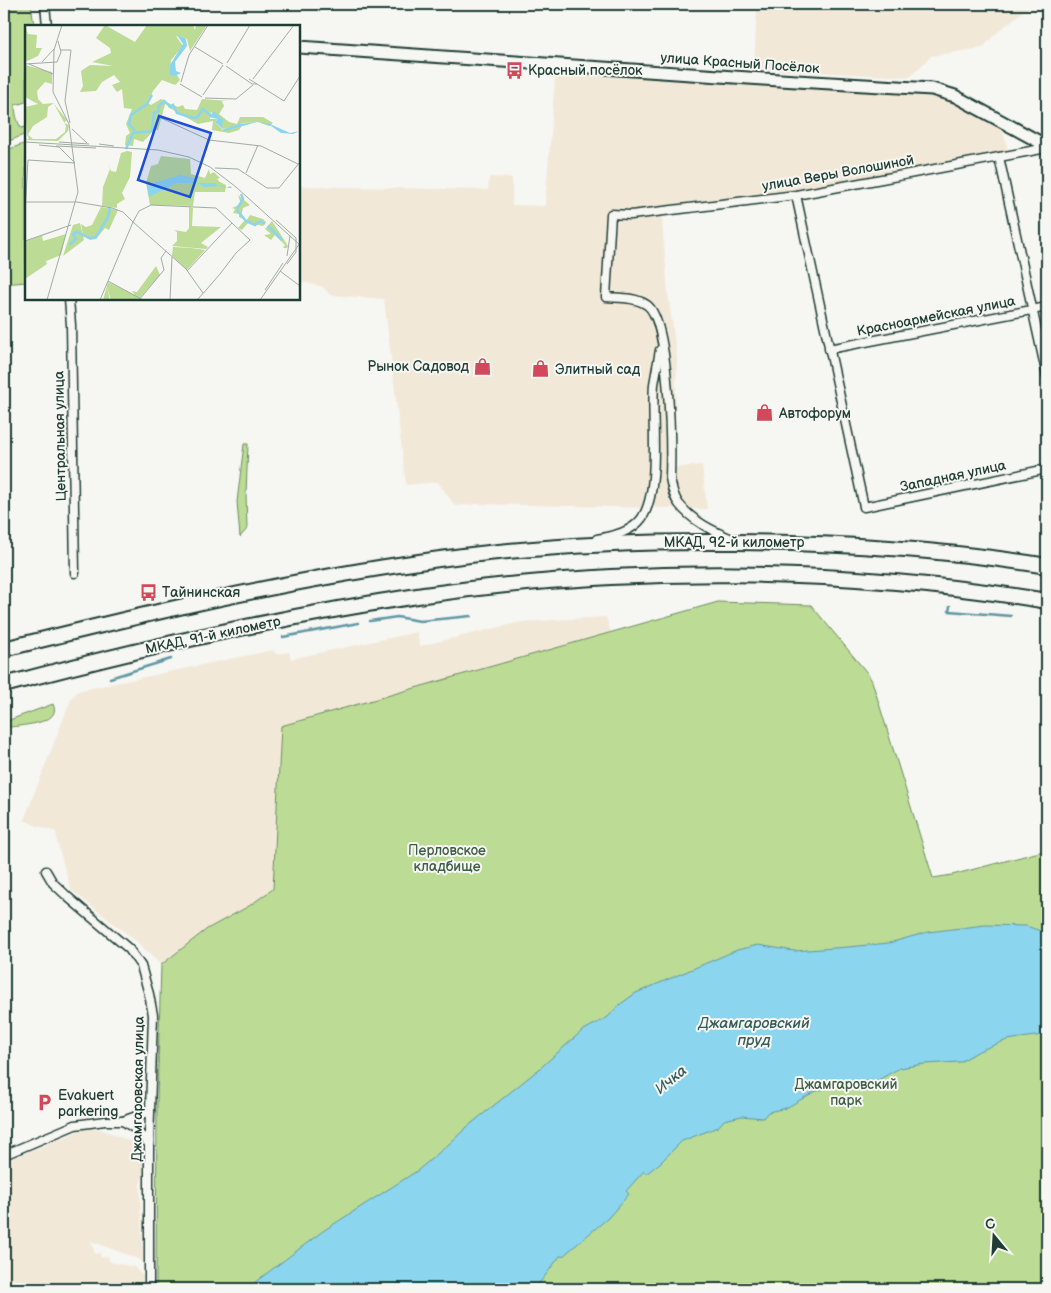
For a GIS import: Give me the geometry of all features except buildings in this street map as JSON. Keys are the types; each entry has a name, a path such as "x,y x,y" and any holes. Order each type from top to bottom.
{"highway":[{"name":"МКАД, 92-й километр","path":"4,649 177,607 304,580 420,561 555,547 675,541 798,542 911,549 1047,566"},
{"name":"МКАД, 91-й километр","path":"4,684 184,640 310,614 425,595 567,580 675,575 797,576 908,583 1047,600"}],"street":[{"path":"45,4 47,25"},
{"name":"улица Красный Посёлок","path":"300,47 743,78 932,89 955,96 1047,147"},
{"name":"улица Веры Волошиной","path":"661,343 657,323 649,306 634,299 606,297 611,214 631,215 796,194 1047,147"},
{"path":"999,157 1047,376"},
{"path":"796,194 829,349"},
{"name":"Центральная улица","path":"69,300 75,573"},
{"name":"Красноармейская улица","path":"829,349 1047,307"},
{"path":"661,343 669,387 670,478 673,492 678,504 703,525 738,542"},
{"path":"555,547 611,536 629,530 641,519 648,505 651,490 654,453 654,385 661,343"},
{"name":"Западная улица","path":"829,349 864,508 1047,469"},
{"name":"Джамгаровская улица","path":"46,871 52,883 129,949 141,966 149,994 153,1015 149,1144 149,1289"},
{"path":"4,1155 75,1125 123,1121 150,1111"},
{"path":"123,1121 135,1129 149,1144"}],"shaded area":[{"path":"757,4 1032,4 993,36 983,48 931,56 910,77 754,69"},
{"path":"556,67 933,95 949,100 1003,130 1008,152 826,185 661,208 668,294 677,358 673,468 702,465 707,509 476,504 455,506 438,482 406,485 384,299 330,295 323,287 300,281 300,186 488,190 489,177 512,178 512,205 545,206"},
{"path":"606,617 611,633 281,726 273,889 249,906 207,929 161,965 136,941 71,890 57,842 56,832 24,820 72,697 78,691 273,650 276,654 289,652 291,659 417,632 420,646 521,622"},
{"path":"84,1129 103,1130 144,1147 144,1173 140,1183 143,1261 91,1241 95,1254 100,1253 101,1258 108,1256 110,1262 134,1267 143,1276 144,1289 4,1289 4,1162"}],"green space":[{"path":"4,4 31,4 34,25 25,25 25,102 15,105 18,123 21,128 25,127 25,134 4,143"},
{"path":"25,143 25,282 4,284 4,151"},
{"path":"244,444 248,444 247,529 240,537 237,502"},
{"path":"718,602 811,605 868,674 872,681 933,878 952,875 1047,850 1047,1289 156,1289 157,1101 161,965 207,929 249,906 273,889 281,726"},
{"path":"53,704 54,711 52,716 46,720 28,725 4,728 4,722"}],"water":[{"name":"Джамгаровский пруд","path":"985,925 1026,926 1047,933 1047,1039 1043,1040 1042,1035 1007,1040 979,1051 960,1062 924,1064 900,1068 878,1080 850,1083 814,1092 786,1108 768,1112 763,1118 742,1116 724,1120 718,1127 682,1141 646,1174 644,1171 626,1191 629,1194 608,1218 563,1256 560,1256 535,1289 246,1289 323,1231 417,1171 582,1031 608,1017 619,1005 636,993 737,950 758,945 794,951 848,947 889,943 928,932"}],"waterway":[{"path":"950,606 949,611 1011,616"},
{"path":"370,621 397,617 420,621 471,616"},
{"path":"283,637 358,623"},
{"path":"110,678 171,659"}],"place":[{"name":"Красный посёлок","path":"514,70"},
{"name":"Рынок Садовод","path":"483,366"},
{"name":"Элитный сад","path":"541,369"},
{"name":"Автофорум","path":"765,413"},
{"name":"Тайнинская","path":"148,592"},
{"name":"Evakuert parkering","path":"44,1103"}],"park label":[{"name":"Перловское кладбище","path":"447,858"},
{"name":"Джамгаровский парк","path":"846,1092"}],"water label":[{"name":"Ичка","path":"671,1080"}]}
